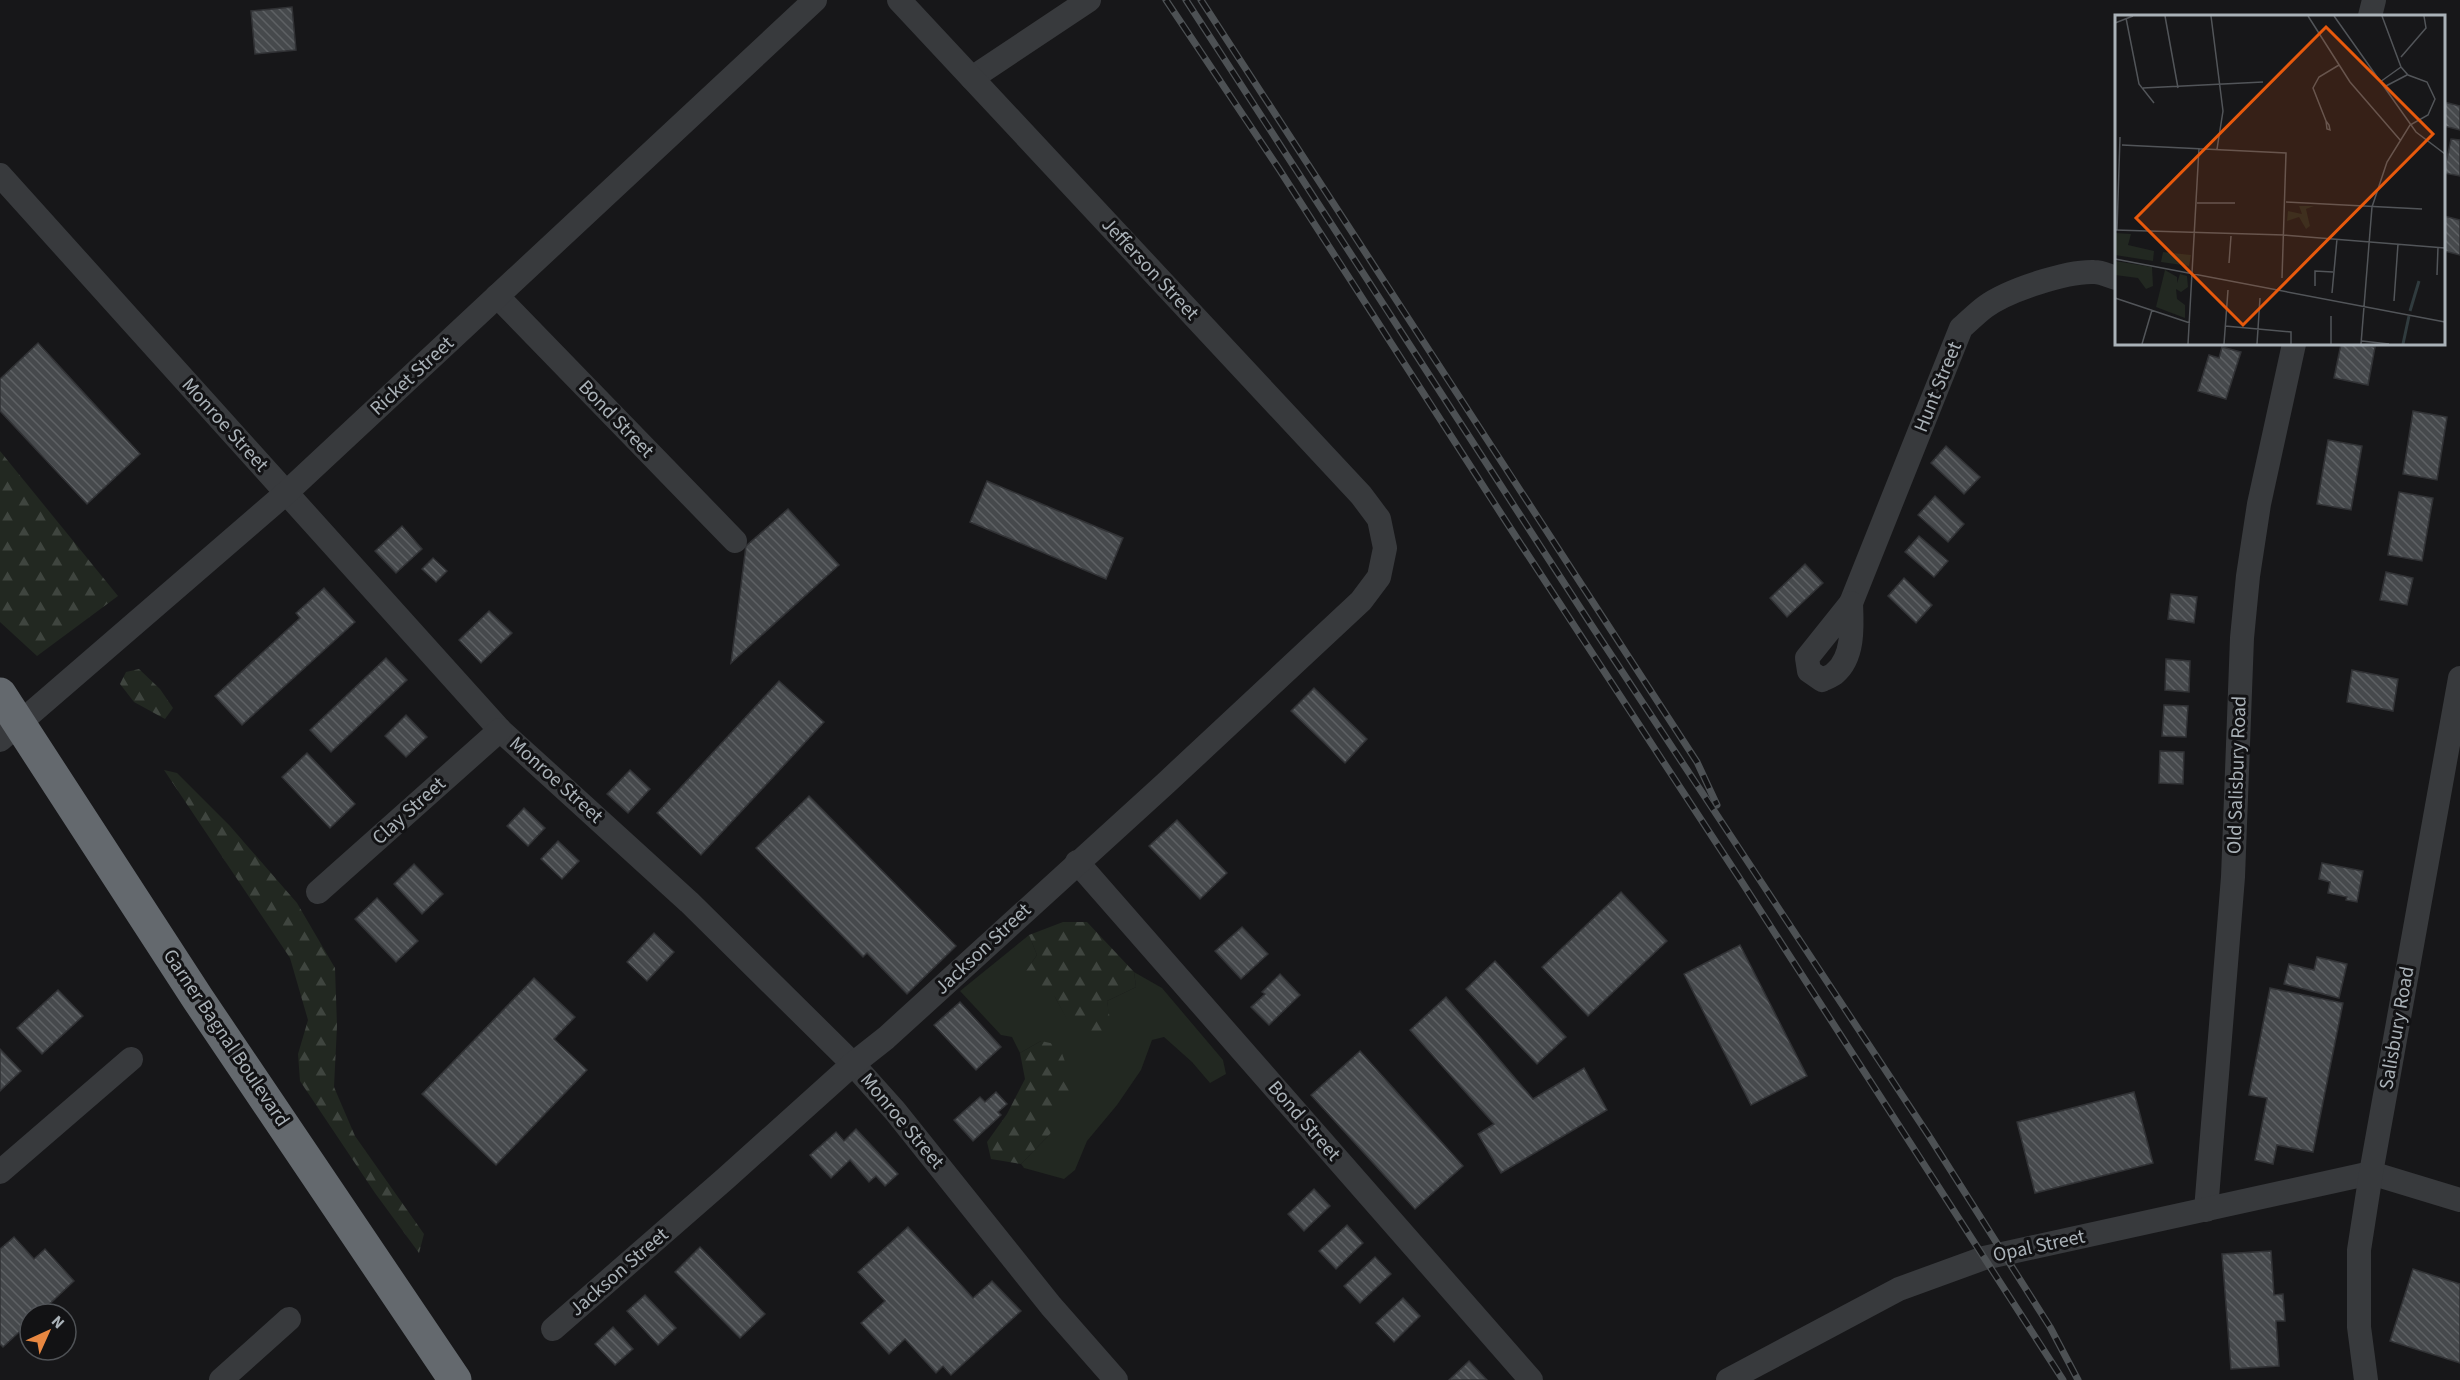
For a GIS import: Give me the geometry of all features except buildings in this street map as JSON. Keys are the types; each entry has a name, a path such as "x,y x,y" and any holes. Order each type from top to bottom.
{"highway":[{"name":"Garner Bagnal Boulevard","path":"0,694 10,732 198,999 455,1380"}],"street":[{"name":"Ricket Street","path":"10,732 286,493 815,0"},
{"name":"Jefferson Street","path":"899,0 1361,495 1379,519 1385,548"},
{"path":"972,78 1089,0"},
{"path":"2370,15 2374,0"},
{"name":"Monroe Street","path":"0,176 500,730 689,902 853,1064 895,1111 1051,1306 1116,1380"},
{"name":"Hunt Street","path":"1851,603 1961,328 1987,306 2010,294 2070,273 2097,272 2115,278"},
{"name":"Bond Street","path":"497,296 735,541"},
{"name":"Old Salisbury Road","path":"2206,1210 2233,878 2241,662 2248,576 2259,504 2294,345"},
{"name":"Jackson Street","path":"554,1329 853,1064 886,1038 1166,783 1361,601 1379,577 1385,548"},
{"name":"Salisbury Road","path":"2366,1380 2358,1327 2359,1250 2371,1173 2453,749 2459,690"},
{"name":"Clay Street","path":"318,892 500,730"},
{"name":"Bond Street","path":"1077,862 1531,1380"},
{"path":"0,1172 131,1059"},
{"path":"2371,1173 2460,1200"},
{"name":"Opal Street","path":"1728,1380 1899,1289 1984,1258 2371,1173"},
{"path":"221,1380 289,1319"}],"green space":[{"path":"0,451 118,596 37,656 0,622"},
{"path":"139,669 160,689 173,708 165,719 134,702 120,684 126,672"},
{"path":"164,770 177,773 230,826 297,903 335,968 337,1026 334,1087 355,1136 424,1234 419,1253 375,1193 300,1081 298,1054 308,1020 290,958"},
{"path":"1063,922 1087,922 1134,972 1136,987 1107,1001 1111,1026 1098,1046 1072,1029 1055,997 1028,986 1026,971 1037,955 1029,935"},
{"path":"1029,935 1037,955 1026,971 1055,997 1073,1029 1110,1026 1107,1001 1136,987 1134,972 1162,988 1223,1060 1226,1074 1210,1083 1192,1062 1164,1037 1152,1040 1141,1070 1117,1105 1087,1141 1075,1170 1064,1179 1024,1168 1021,1164 1050,1134 1041,1041 1020,1053 1012,1037 1001,1035 960,991"},
{"path":"1041,1041 1059,1045 1073,1084 1050,1134 1021,1164 991,1159 987,1142 1007,1114 1025,1079 1020,1053"}],"railway":[{"path":"1166,0 1279,169 2063,1380"},
{"path":"1186,0 1590,623 1929,1136 2050,1327 2078,1380"},
{"path":"1201,0 1697,762 1717,805"}]}
